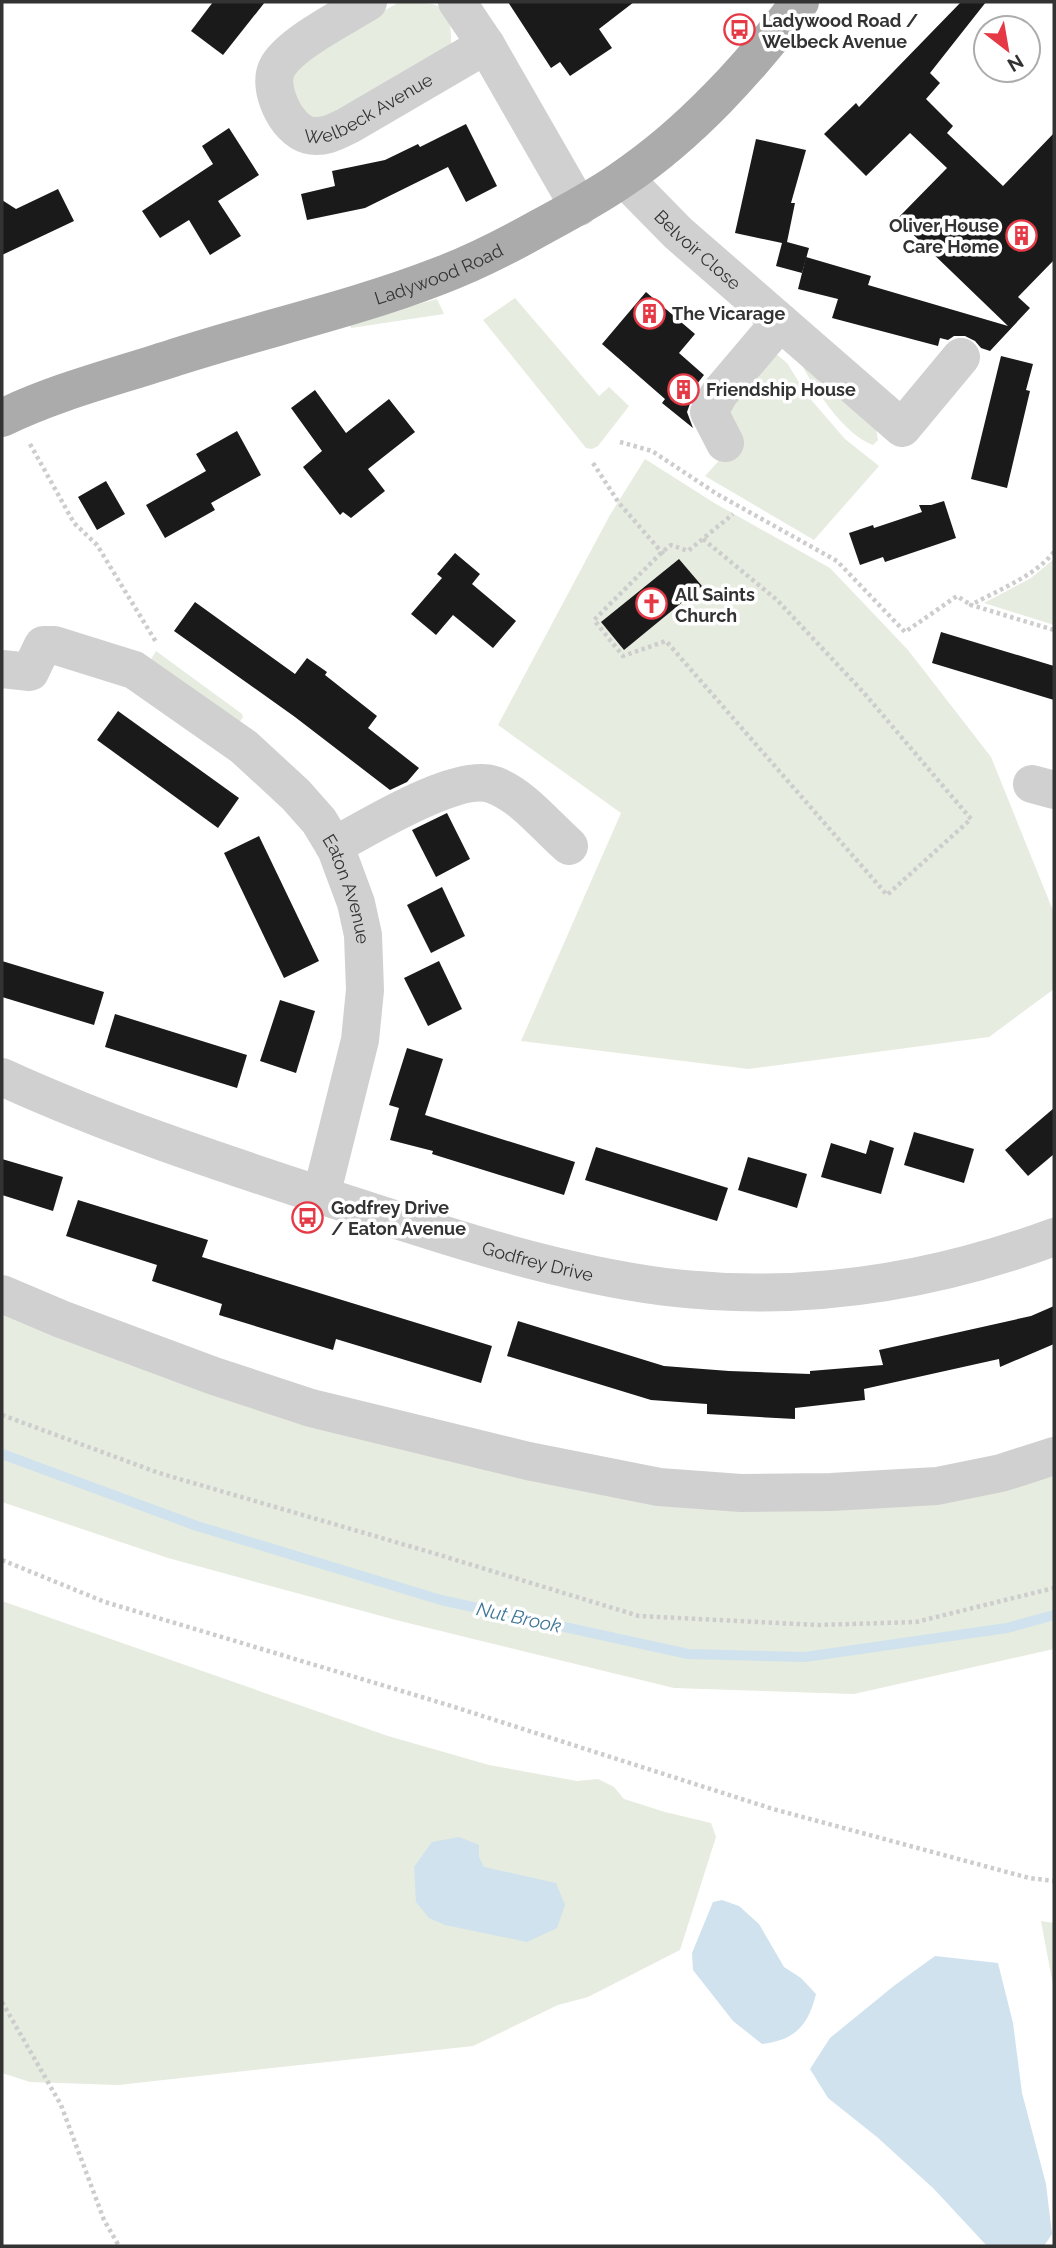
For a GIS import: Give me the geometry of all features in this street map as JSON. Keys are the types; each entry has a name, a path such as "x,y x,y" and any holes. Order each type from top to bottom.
{"main road":[{"name":"Ladywood Road","path":"2,418 58,395 439,276 500,250 579,207 624,178 678,135 726,90 775,35 800,2"}],"street":[{"name":"Welbeck Avenue","path":"368,2 289,52 276,71 277,96 282,110 292,125 309,135 331,134 349,125 486,45"},
{"path":"457,2 486,45 579,207"},
{"name":"Belvoir Close","path":"624,178 678,233 902,428 961,357"},
{"path":"725,443 709,412 719,394 780,322"},
{"name":"Eaton Avenue","path":"2,668 30,672 43,645 146,658 296,795 319,821 334,846 352,892 363,935 365,990 360,1040 321,1196"},
{"path":"334,846 444,789 474,783 492,784 517,798 569,846"},
{"name":"Godfrey Drive","path":"2,1077 165,1144 452,1238 597,1275 667,1287 738,1292 797,1292 882,1284 942,1272 1021,1250 1054,1237"},
{"path":"2,1294 61,1320 311,1408 528,1461 659,1487 741,1493 831,1492 937,1486 1001,1473 1054,1456"}],"path":[{"path":"620,442 652,451 717,494 837,561 905,632 957,596 971,605 1054,630"},
{"path":"31,444 74,523 97,545 146,658"},
{"path":"593,463 619,503 663,554"},
{"path":"703,539 777,600 864,693 971,818 887,895 666,641 622,656 594,620 671,545 688,551 733,514"},
{"path":"971,605 1029,573 1049,559 1054,552"},
{"path":"2,1415 159,1473 639,1616 818,1625 916,1622 1054,1588"},
{"path":"2,1560 105,1602 445,1704 773,1809 1029,1878 1054,1881"},
{"path":"2,2002 61,2105 104,2220 119,2246"}],"shaded area":[{"path":"399,2 432,4 439,7 449,19 451,44 333,122 299,115 290,77 295,64"},
{"path":"515,298 599,396 609,387 629,406 598,446 586,448 483,320"},
{"path":"437,299 444,314 351,328 349,323"},
{"path":"768,347 787,363 807,395 845,439 879,466 814,540 705,476 734,444 717,411"},
{"path":"799,359 876,429 878,440 873,445 862,440 840,421 820,395"},
{"path":"645,459 716,504 830,568 908,650 991,757 1054,913 1054,989 989,1037 748,1069 521,1041 621,813 498,725 610,515"},
{"path":"1054,559 1054,625 984,603 1031,578"},
{"path":"156,651 242,714 243,717 236,727 149,663"},
{"path":"2,1307 664,1500 1054,1468 1054,1649 854,1694 674,1688 396,1620 168,1558 2,1502"},
{"path":"2,1601 388,1736 489,1765 577,1781 598,1779 614,1787 624,1799 711,1823 716,1837 680,1950 588,1997 558,2005 473,2046 118,2085 30,2082 2,2073"},
{"path":"1041,1921 1054,1923 1054,1990"}],"water":[{"path":"459,1837 479,1845 479,1857 484,1867 556,1883 565,1905 557,1928 527,1942 445,1925 429,1918 416,1902 414,1867 432,1842"},
{"path":"722,1900 739,1906 759,1924 784,1967 801,1978 816,1994 804,2023 783,2039 762,2044 733,2021 693,1970 692,1953 713,1902"},
{"path":"935,1956 998,1963 1013,2023 1022,2093 1046,2184 1052,2234 1044,2246 987,2246 934,2189 877,2137 828,2098 810,2069 830,2038"}],"building":[{"path":"213,2 265,2 223,55 191,31"},
{"path":"508,2 634,2 599,29 612,48 570,76 560,62 551,68"},
{"path":"961,2 986,2 977,14 972,14 972,20 930,73 940,83 926,99 953,126 947,133 1003,186 1054,133 1054,260 1018,297 1030,308 990,351 965,336 954,336 948,340 940,338 938,346 832,318 838,299 798,289 806,257 871,276 868,285 1008,326 897,219 947,168 910,133 866,176 824,134 856,103 859,107"},
{"path":"466,124 497,186 466,202 448,167 365,208 307,220 301,194 335,186 332,171 385,160 418,144 420,147"},
{"path":"229,128 259,175 218,201 241,236 210,255 189,220 160,238 142,211 213,164 202,146"},
{"path":"756,139 806,150 791,203 795,203 787,242 809,248 802,273 776,266 782,243 735,233"},
{"path":"58,189 74,221 2,255 2,200 16,209"},
{"path":"646,292 695,334 679,353 704,375 690,393 692,398 687,412 693,428 662,403 665,399 602,344"},
{"path":"1001,356 1033,364 1026,390 1030,391 1007,488 971,479"},
{"path":"315,390 346,433 389,399 415,432 368,469 385,491 351,518 343,512 340,515 303,467 322,451 291,408"},
{"path":"237,431 261,475 211,503 215,510 165,538 146,505 206,471 196,454"},
{"path":"106,481 125,514 97,530 78,497"},
{"path":"944,501 956,538 885,562 883,557 860,565 849,533 873,525 874,528 922,512 919,505"},
{"path":"455,553 480,574 472,584 516,621 493,648 453,615 436,635 411,614 442,578 437,574"},
{"name":"All Saints Church","path":"679,559 702,586 624,650 601,622"},
{"path":"195,602 295,674 307,658 327,672 325,675 377,716 368,728 419,768 407,782 390,790 295,717 174,631"},
{"path":"941,632 1054,666 1054,700 932,663"},
{"path":"118,711 239,798 218,828 97,740"},
{"path":"447,813 470,859 436,877 412,830"},
{"path":"259,836 319,961 284,978 224,853"},
{"path":"442,887 465,936 431,953 407,905"},
{"path":"2,961 104,992 94,1025 2,997"},
{"path":"439,961 462,1009 428,1026 404,978"},
{"path":"280,1000 315,1011 296,1073 260,1061"},
{"path":"115,1014 247,1055 237,1088 105,1047"},
{"path":"407,1048 443,1059 425,1115 575,1162 564,1195 432,1154 433,1151 390,1140 399,1108 389,1105"},
{"path":"1054,1108 1054,1154 1028,1176 1005,1150"},
{"path":"914,1132 974,1149 964,1183 904,1165"},
{"path":"870,1140 894,1148 881,1194 821,1177 831,1143 866,1154"},
{"path":"596,1147 728,1188 717,1221 585,1180"},
{"path":"748,1157 807,1174 797,1208 738,1190"},
{"path":"2,1159 63,1177 53,1211 2,1195"},
{"path":"78,1200 208,1240 202,1257 492,1346 481,1383 336,1339 333,1350 219,1315 222,1304 152,1281 157,1265 66,1236"},
{"path":"1054,1306 1054,1344 1000,1367 999,1359 864,1389 865,1400 795,1408 795,1419 707,1414 707,1404 651,1400 507,1356 518,1321 664,1366 810,1374 810,1371 883,1365 879,1350 1031,1316"}],"waterway":[{"name":"Nut Brook","path":"2,1454 197,1526 441,1600 688,1654 805,1657 1007,1628 1054,1615"}],"place":[{"name":"Ladywood Road / Welbeck Avenue","path":"739,30"},
{"name":"Oliver House Care Home","path":"1022,235"},
{"name":"The Vicarage","path":"649,313"},
{"name":"Friendship House","path":"683,389"},
{"name":"All Saints Church","path":"652,604"},
{"name":"Godfrey Drive / Eaton Avenue","path":"308,1217"}]}
